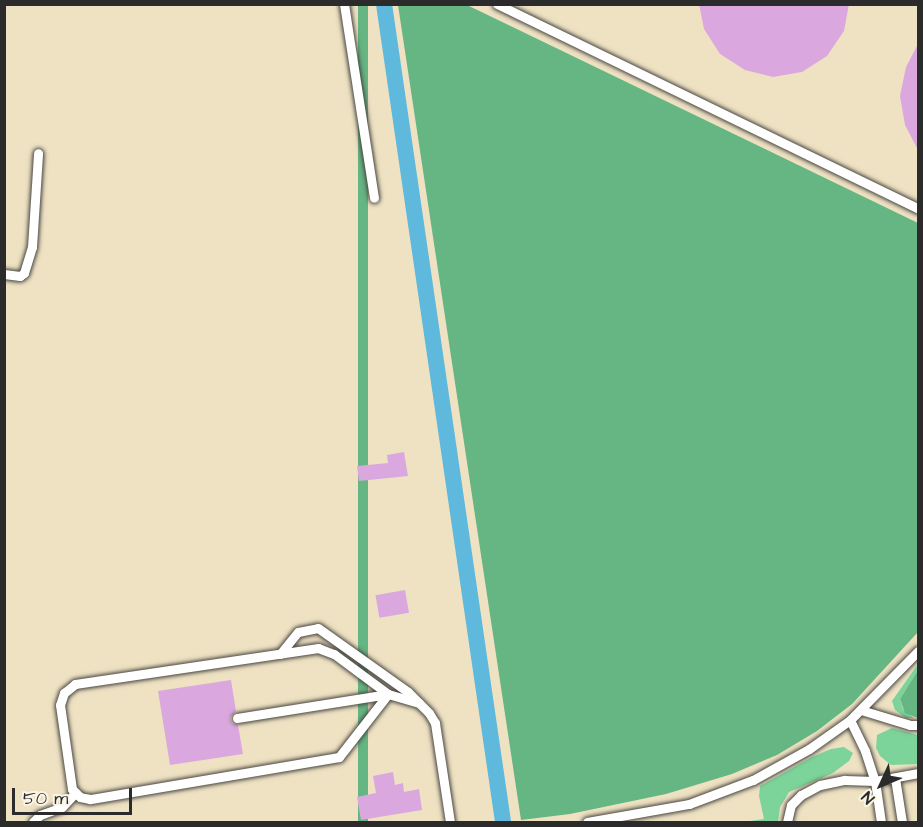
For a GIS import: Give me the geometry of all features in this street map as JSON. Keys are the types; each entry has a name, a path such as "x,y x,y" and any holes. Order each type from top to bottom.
{"lane":[{"path":"344,4 374,198"},
{"path":"497,4 918,208"},
{"path":"4,274 20,276 24,273 28,258 38,153"},
{"path":"280,654 298,632 318,628 408,692 429,713 435,723 450,822"},
{"path":"388,694 339,757 90,799 75,793 70,784 60,711 61,699 69,688 82,682 318,648 326,650 388,694 419,704"},
{"path":"587,822 654,812 726,792 809,749 850,720 918,651"},
{"path":"237,718 388,694"},
{"path":"861,710 910,725 918,725"},
{"path":"850,720 865,750 875,782 881,822"},
{"path":"787,822 792,806 801,795 820,785 843,780 875,782 918,773"},
{"path":"895,778 902,822"},
{"path":"33,822 40,815 62,807 75,793"}],"green space":[{"path":"358,5 368,5 368,822 358,822"},
{"path":"398,5 467,5 918,223 918,632 852,704 817,731 777,755 732,774 666,794 570,814 521,820"},
{"path":"918,664 918,670 900,699 903,709 914,718 906,718 895,710 892,701"},
{"path":"918,670 918,718 905,713 900,699"},
{"path":"892,728 918,735 918,764 891,765 880,756 876,748 877,735"},
{"path":"844,747 853,753 849,761 833,773 789,792 780,807 778,822 743,822 764,819 759,796 760,786 812,757 831,749"}],"building":[{"path":"699,4 849,4 844,31 827,56 802,72 773,77 745,70 720,54 704,29"},
{"path":"918,44 918,150 905,125 900,96 906,67"},
{"path":"404,452 408,476 359,481 357,466 388,463 387,455"},
{"path":"405,590 409,613 379,618 375,595"},
{"path":"231,680 236,711 230,718 232,723 238,725 243,754 170,765 158,691"},
{"path":"393,772 395,785 403,783 404,792 419,789 422,810 361,820 357,797 376,793 373,776"}],"waterway":[{"path":"384,4 503,822"}]}
